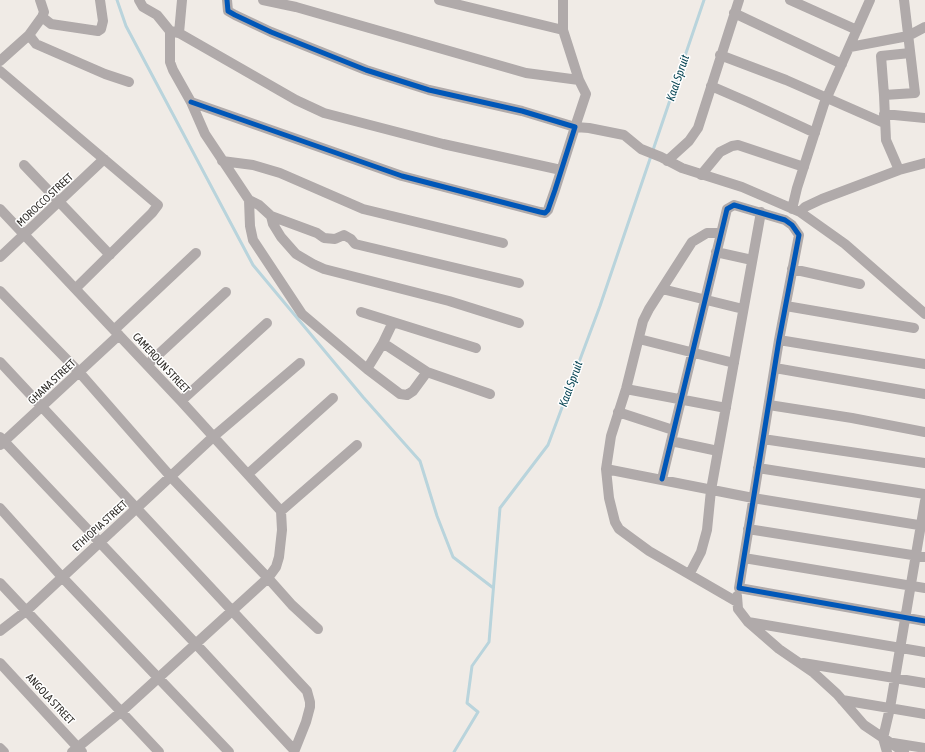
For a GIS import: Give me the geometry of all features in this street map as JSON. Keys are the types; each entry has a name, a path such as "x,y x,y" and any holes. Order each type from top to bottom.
{"street":[{"path":"0,61 29,35 42,17 44,12 40,0"},
{"path":"42,17 51,24 98,31 102,27 103,21 100,0"},
{"path":"139,0 143,7 157,15 174,32 296,100 324,113 443,144 561,170"},
{"path":"182,0 174,32 170,62 191,102 205,134 249,200 259,205 271,216 316,233 324,238 336,239 344,235 351,239 355,244 518,283"},
{"path":"226,0 228,10 235,15 271,32 366,70 429,90 522,111 575,128 589,128 624,135 641,149 701,175 742,187 796,211 845,244 925,314"},
{"path":"263,0 296,7 526,73 579,80"},
{"path":"439,0 563,30"},
{"path":"191,102 402,176 545,213 548,210 586,94 579,80 563,30 564,0"},
{"path":"664,159 695,134 739,0"},
{"path":"790,0 857,30"},
{"path":"796,211 804,167 826,99 870,0"},
{"path":"884,95 920,94 910,53 904,0"},
{"path":"734,14 842,64"},
{"path":"850,47 908,36 925,27"},
{"path":"29,35 36,44 105,74 129,82"},
{"path":"898,170 886,140 881,56 910,53"},
{"path":"720,55 786,80 826,99 884,119 925,118"},
{"path":"0,71 158,204 152,213 76,288"},
{"path":"711,86 815,133"},
{"path":"701,175 720,152 732,146 744,146 804,167"},
{"name":"MOROCCO STREET","path":"0,257 104,159"},
{"path":"222,161 253,165 280,173 363,209 502,243"},
{"path":"796,211 810,204 898,170 925,163"},
{"path":"24,164 110,255"},
{"path":"249,200 250,226 253,240 302,314 367,369 400,394 407,395 416,388 427,372"},
{"path":"662,479 726,212 730,206 734,205 785,220 799,234 779,340 748,529 737,602 739,612 748,622 779,649 814,673 842,700 864,725 887,744 904,752"},
{"name":"CAMEROUN STREET","path":"0,209 148,365 281,511"},
{"path":"690,573 701,552 705,537 711,490 761,212"},
{"path":"271,216 273,224 281,237 296,254 312,264 324,269 449,301 519,323"},
{"path":"721,233 707,233 692,242 662,289 644,321 626,389 607,451 606,469 609,498 615,522 619,529 649,551 690,573 737,602"},
{"path":"716,252 752,260"},
{"name":"GHANA STREET","path":"1,441 42,407 79,372 196,253"},
{"path":"792,269 860,284"},
{"path":"662,289 744,309"},
{"path":"0,291 79,372 171,477 292,604 318,629"},
{"path":"148,365 226,292"},
{"path":"786,306 914,328"},
{"path":"360,312 476,348"},
{"path":"367,369 393,322"},
{"path":"181,401 266,323"},
{"path":"639,339 734,363"},
{"path":"779,340 925,364"},
{"path":"382,344 427,372 490,394"},
{"path":"0,362 136,510 233,611 309,696 310,707 306,722 294,751 195,642 100,541 1,441"},
{"name":"ETHIOPIA STREET","path":"0,631 26,611 214,437 300,363"},
{"path":"775,368 925,394"},
{"path":"626,389 726,408"},
{"path":"248,474 333,398"},
{"path":"769,405 852,418 925,432"},
{"path":"618,412 673,430"},
{"path":"763,438 925,463"},
{"path":"671,441 718,451"},
{"path":"77,750 122,711 195,642 233,611 268,578 276,567 279,557 281,511 357,445"},
{"path":"758,468 925,494"},
{"path":"606,469 753,498 923,525"},
{"path":"887,744 890,708 904,617 910,586 920,556 925,501"},
{"path":"0,508 62,577 229,752"},
{"path":"748,529 920,556"},
{"path":"744,558 925,588"},
{"path":"0,583 159,752"},
{"path":"739,588 925,621"},
{"path":"748,622 925,652"},
{"name":"ANGOLA STREET","path":"0,663 77,750"},
{"path":"798,663 925,683"},
{"path":"842,700 925,714"},
{"path":"887,744 925,748"},
{"path":"0,748 4,752"}],"waterway":[{"path":"117,0 126,26 253,265 363,397 420,461 437,516 453,557 492,587"},
{"name":"Kaal Spruit","path":"454,752 478,712 467,703 472,666 489,642 500,508 548,445 600,306 704,0"}],"cycle path":[{"path":"191,102 402,176 540,212 545,213 548,210 575,127 522,111 429,90 366,70 271,32 235,15 228,11 227,0"},
{"path":"662,479 727,209 734,205 785,220 792,225 799,235 779,340 739,588 925,621"}]}
